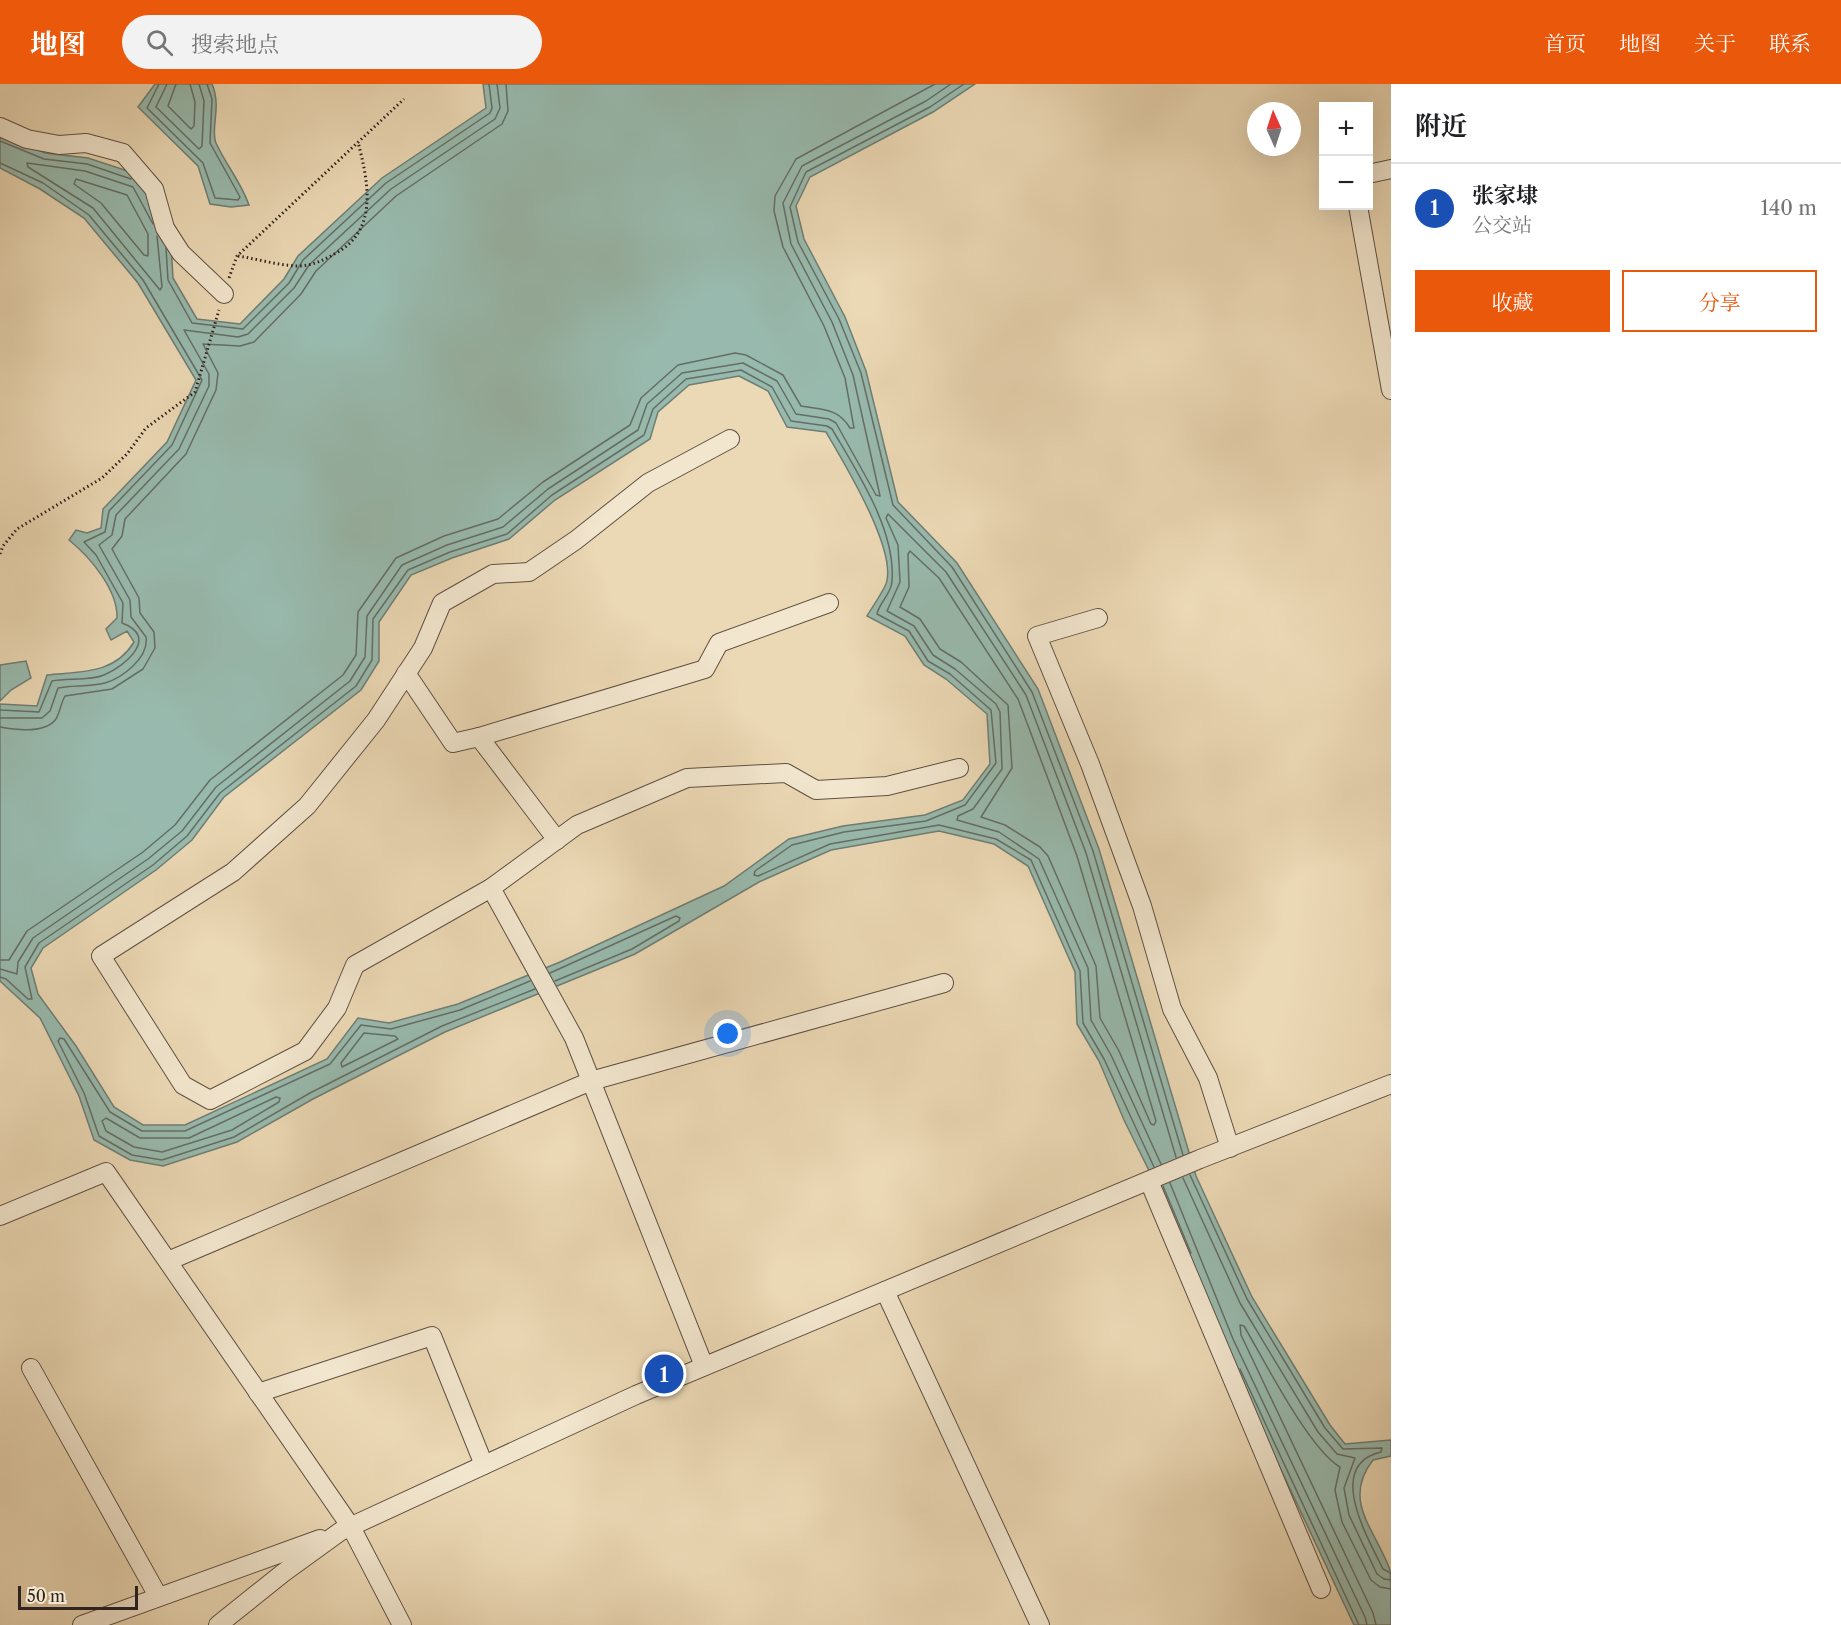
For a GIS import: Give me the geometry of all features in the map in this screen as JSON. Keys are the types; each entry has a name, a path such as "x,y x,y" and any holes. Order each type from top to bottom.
{"street":[{"path":"0,127 27,139 59,145 86,143 123,153 154,189 165,228 181,253 224,294"},
{"path":"1373,173 1391,170"},
{"path":"1359,210 1391,390"},
{"path":"730,439 648,483 576,540 529,572 493,574 442,603 423,648 376,720 307,806 232,872 101,956 183,1085 210,1100 305,1051 337,1008 355,965 491,888 577,825 687,778 786,773 816,790 887,786 959,768"},
{"path":"406,673 453,743 705,669 719,643 829,603"},
{"path":"1098,618 1037,636 1090,764 1142,906 1172,1009 1208,1078 1230,1148"},
{"path":"479,736 557,840"},
{"path":"491,888 574,1038 704,1366"},
{"path":"168,1261 591,1081 944,983"},
{"path":"82,1625 346,1529 704,1366 1200,1160 1391,1084"},
{"path":"0,1215 106,1172 258,1393 346,1529 402,1625"},
{"path":"1149,1181 1321,1589"},
{"path":"885,1291 1040,1625"},
{"path":"258,1393 432,1335 484,1465"},
{"path":"32,1368 158,1596"},
{"path":"218,1625 283,1573 346,1529"}],"path":[{"path":"0,554 16,529 102,477 127,454 146,428 195,392 237,256 404,99"},
{"path":"237,256 299,266 321,262 350,243 357,236 368,208 367,177 358,142"}],"water":[{"path":"155,84 212,84 216,101 214,131 216,143 249,205 231,207 210,204 198,166 138,107"},
{"path":"483,84 975,84 933,112 810,177 796,206 804,239 845,317 866,371 898,502 957,563 1038,689 1099,849 1196,1176 1252,1297 1330,1425 1345,1444 1391,1440 1391,1456 1373,1460 1364,1475 1360,1489 1364,1515 1390,1570 1391,1625 1354,1625 1242,1387 1166,1205 1124,1120 1099,1061 1077,1024 1075,972 1028,866 994,844 939,831 831,850 759,882 635,954 445,1032 313,1099 237,1142 163,1166 130,1160 94,1140 79,1096 40,1018 0,981 0,704 37,706 47,675 84,672 106,666 117,661 134,642 127,631 111,640 106,629 117,618 113,596 94,565 69,540 76,530 87,533 101,528 103,509 167,442 196,380 138,283 84,218 40,189 0,168 0,135 45,153 88,158 143,176 170,228 173,278 197,319 240,324 284,279 298,256 382,178 486,108","holes":["739,376 768,391 787,427 826,432 867,507 877,530 888,569 886,584 867,616 905,636 924,665 946,679 987,714 990,764 963,800 925,815 843,826 789,839 724,886 560,962 458,1004 389,1023 358,1018 327,1059 185,1125 143,1125 114,1107 76,1046 38,994 31,968 43,948 156,870 192,840 224,797 361,690 379,661 379,622 411,575 452,558 509,539 555,500 650,439 658,412 689,385"]},
{"path":"26,661 31,678 11,690 0,701 0,665"}],"place":[{"name":"张家埭","path":"664,1374"}]}
